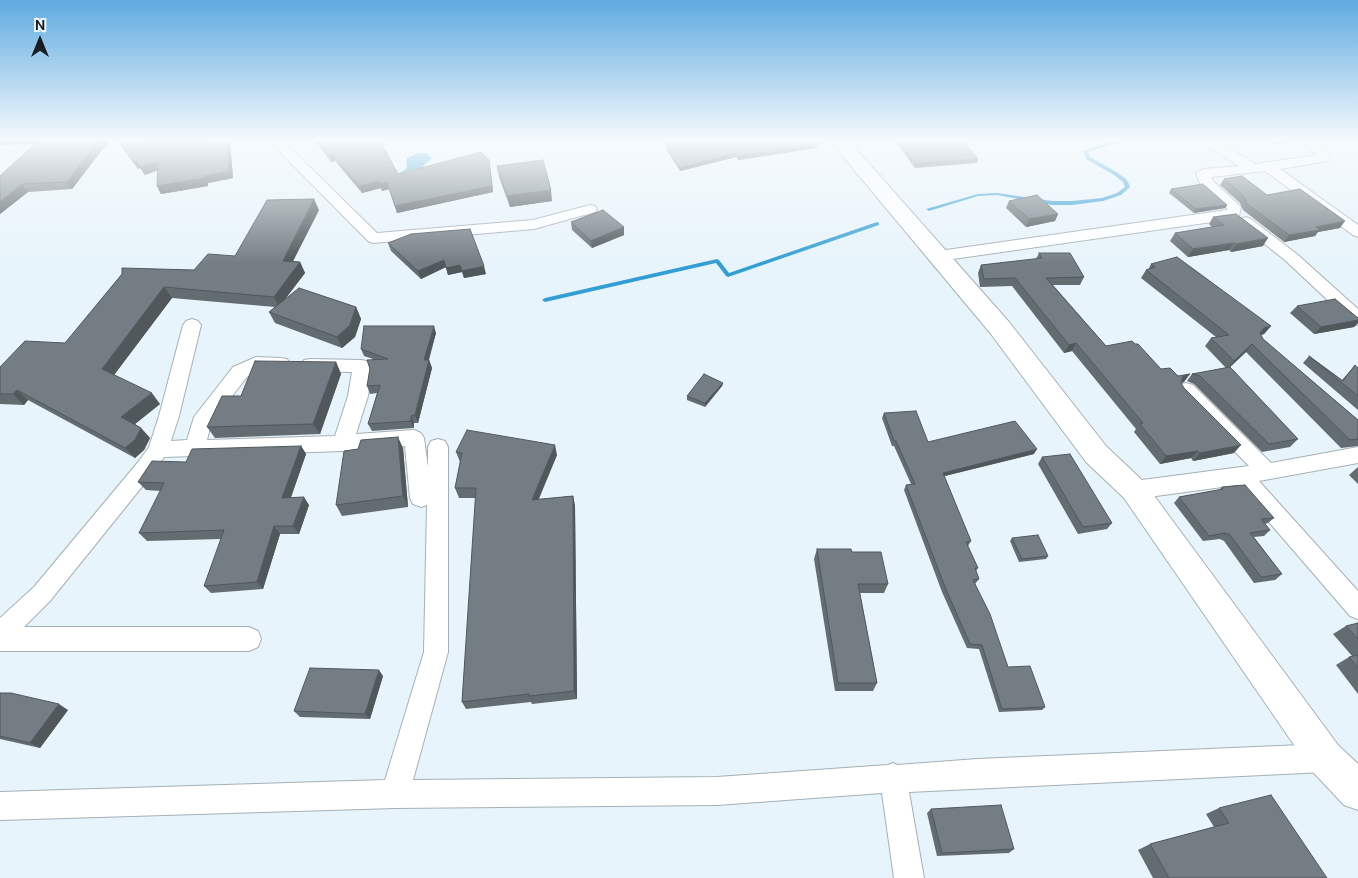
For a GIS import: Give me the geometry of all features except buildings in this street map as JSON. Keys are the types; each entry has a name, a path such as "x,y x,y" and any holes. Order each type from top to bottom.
{"street":[{"path":"317,182 374,238 534,224 590,209"},
{"path":"875,182 1000,328 1096,454 1134,490 1325,758 1358,791"},
{"path":"1206,182 1234,208 1234,214"},
{"path":"1282,182 1358,232"},
{"path":"939,256 1234,214"},
{"path":"1234,214 1292,258 1358,319"},
{"path":"0,634 42,594 146,467 158,449 169,416 192,325"},
{"path":"196,446 204,416 240,372 256,363 361,366 362,374 358,396 343,443"},
{"path":"1186,390 1266,471"},
{"path":"158,449 196,446 343,443 414,438 421,498"},
{"path":"395,794 436,652 438,447"},
{"path":"1134,490 1242,476 1358,455"},
{"path":"1242,476 1358,608"},
{"path":"0,639 249,639"},
{"path":"0,806 395,794 717,791 893,777 1325,758"},
{"path":"893,777 909,878"}],"waterway":[{"path":"929,209 978,195 997,194 1052,203 1072,203 1103,199 1119,194 1128,187 1125,182"},
{"path":"545,300 717,261 728,275 877,224"}]}
